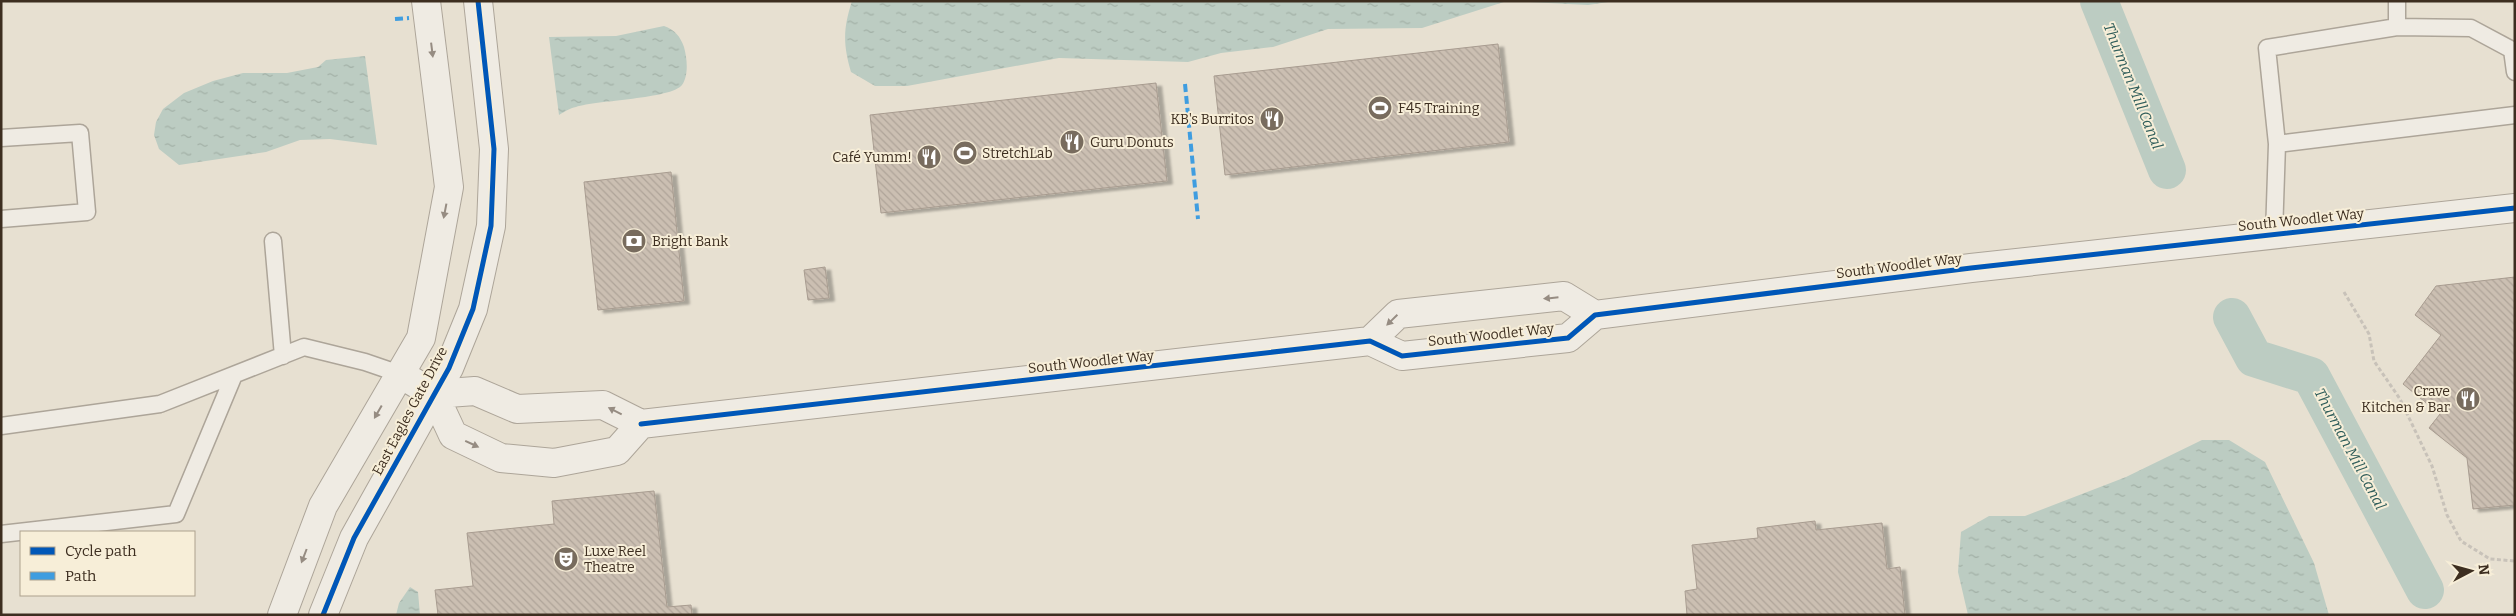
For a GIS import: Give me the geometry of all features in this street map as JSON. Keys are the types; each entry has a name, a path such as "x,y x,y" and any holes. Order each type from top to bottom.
{"street":[{"name":"East Eagles Gate Drive","path":"282,615 323,506 421,338 449,187 426,1"},
{"name":"East Eagles Gate Drive","path":"323,615 354,538 449,368 473,309 491,226 494,149 478,1"},
{"name":"South Woodlet Way","path":"641,424 1370,341 1402,356 1568,338 1595,314 1971,268 2515,208"},
{"path":"1370,341 1398,314 1564,296 1595,314"},
{"path":"400,374 434,394 475,391 517,409 603,405 641,424 618,451 554,463 501,458 453,435 434,394"}],"lane":[{"path":"2397,1 2397,27"},
{"path":"2274,234 2277,144 2267,48 2397,27 2471,28 2514,49 2515,72"},
{"path":"2277,144 2515,116"},
{"path":"1,138 80,133 87,212 1,219"},
{"path":"273,241 283,356"},
{"path":"1,426 160,404 304,347 365,362 400,374"},
{"path":"27,531 176,514 234,375"},
{"path":"1,534 20,532"}],"path":[{"path":"2344,292 2369,334 2374,361 2400,399 2432,466 2447,515 2461,541 2490,559 2515,561"}],"water":[{"path":"852,1 1507,1 1422,28 1328,29 1273,47 1221,53 1188,62 1059,58 907,86 875,86 851,72 845,36"},
{"path":"1507,1 1615,1 1588,5"},
{"path":"664,26 677,34 684,47 687,61 682,85 675,90 664,93 572,108 559,115 549,37 616,36"},
{"path":"365,56 377,145 330,139 300,140 266,152 179,165 159,149 154,135 156,122 163,109 184,93 213,81 243,73 287,73 318,67 326,60"},
{"path":"2202,440 2229,440 2265,462 2314,563 2329,615 1968,615 1958,572 1961,532 1989,516 2025,516 2126,477"},
{"path":"410,587 418,592 420,615 396,615 399,603"}],"building":[{"path":"1498,44 1509,142 1225,175 1214,76"},
{"path":"1156,83 1167,181 881,213 870,115"},
{"name":"Bright Bank","path":"671,172 684,301 598,310 584,182"},
{"path":"825,267 829,298 808,300 804,270"},
{"name":"Crave Kitchen & Bar","path":"2515,277 2515,505 2473,509 2467,458 2429,428 2440,414 2403,384 2441,335 2415,315 2436,286"},
{"name":"Luxe Reel Theatre","path":"654,491 667,607 691,605 692,615 438,615 435,590 473,586 467,533 554,524 552,501"},
{"path":"1815,521 1816,530 1882,523 1887,569 1900,567 1905,615 1687,615 1685,591 1697,589 1692,545 1758,538 1757,528"}],"waterway":[{"name":"Thurman Mill Canal","path":"2099,1 2167,170"},
{"name":"Thurman Mill Canal","path":"2232,317 2254,358 2311,376 2425,590"}],"marked path":[{"path":"395,19 409,18"},
{"path":"1185,84 1198,219"}],"cycle path":[{"path":"323,615 354,538 449,368 473,309 491,226 494,149 478,1"},
{"path":"641,424 1370,341 1402,356 1568,338 1595,315 1971,268 2515,208"}],"place":[{"name":"F45 Training","path":"1380,108"},
{"name":"KB's Burritos","path":"1272,119"},
{"name":"Guru Donuts","path":"1072,142"},
{"name":"StretchLab","path":"965,153"},
{"name":"Café Yumm!","path":"929,157"},
{"name":"Bright Bank","path":"634,241"},
{"name":"Crave Kitchen & Bar","path":"2468,399"},
{"name":"Luxe Reel Theatre","path":"566,559"}]}
